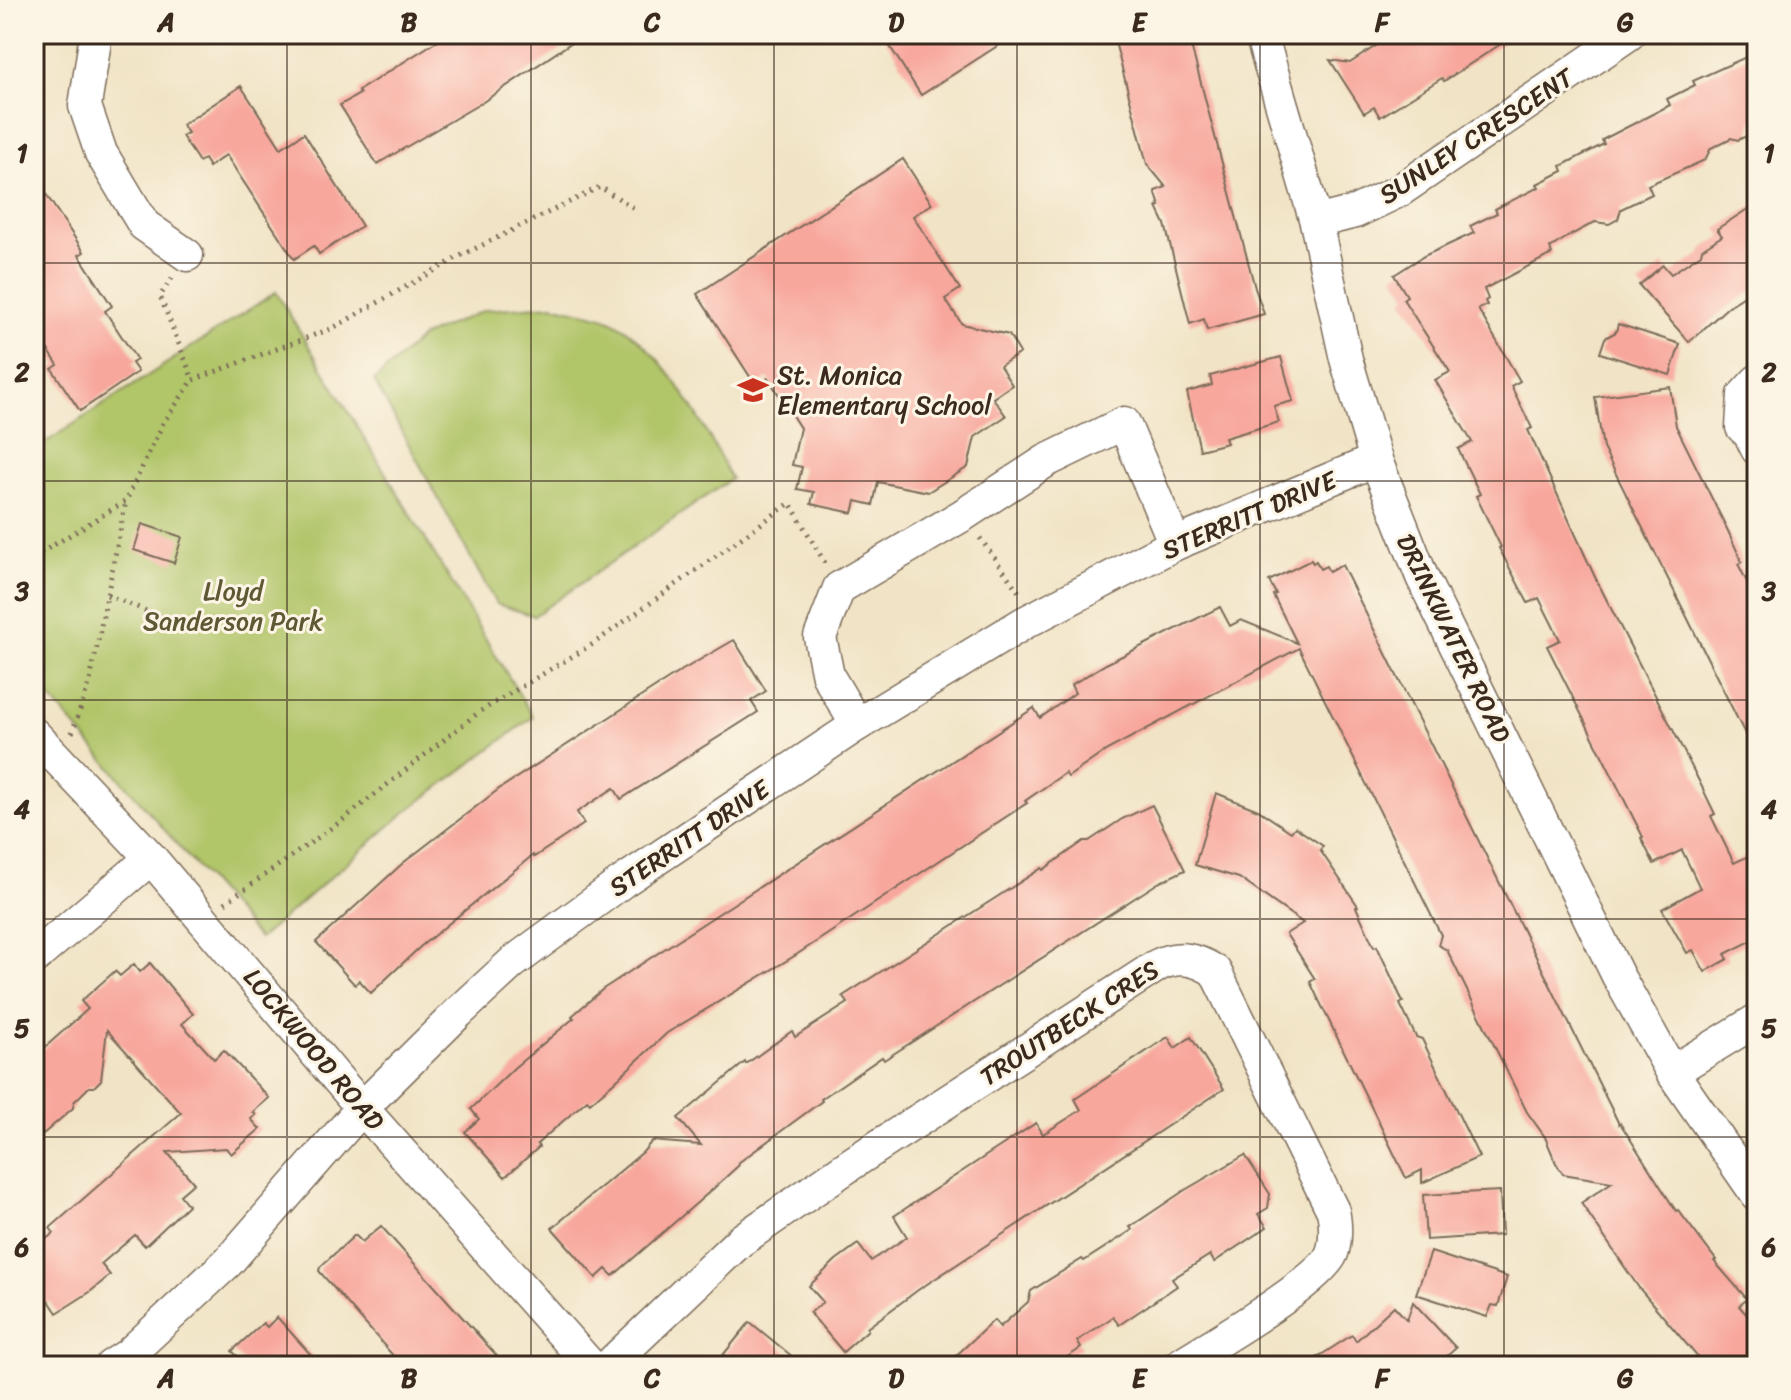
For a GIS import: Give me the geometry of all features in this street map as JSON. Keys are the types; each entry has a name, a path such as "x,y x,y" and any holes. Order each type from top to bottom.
{"street":[{"path":"96,34 85,106 101,153 144,225 187,255"},
{"name":"DRINKWATER ROAD","path":"1261,34 1316,222 1346,359 1376,460 1422,577 1618,976 1672,1072 1757,1195"},
{"name":"SUNLEY CRESCENT","path":"1316,222 1355,212 1399,191 1629,34"},
{"path":"1757,381 1744,395 1742,427 1749,433 1757,449"},
{"path":"857,725 828,676 820,637 839,588 963,515 1046,461 1124,423 1175,544"},
{"name":"STERRITT DRIVE","path":"125,1362 228,1262 362,1108 512,963 622,882 857,725 1037,616 1175,544 1376,460"},
{"name":"LOCKWOOD ROAD","path":"34,734 204,918 362,1108 591,1366"},
{"path":"34,958 151,858"},
{"name":"TROUTBECK CRES","path":"608,1366 740,1241 854,1162 1158,965 1169,960 1196,959 1215,971 1333,1211 1337,1226 1333,1252 1310,1281 1178,1366"},
{"path":"1672,1072 1757,1020"}],"path":[{"path":"61,763 90,681 126,501 163,423 193,380 333,328 462,255 600,187 637,210"},
{"path":"187,255 160,296 193,380"},
{"path":"34,557 126,501"},
{"path":"204,918 340,822 479,712 593,644 790,503 839,588"},
{"path":"963,515 1037,616"},
{"path":"107,595 181,625"}],"green space":[{"name":"Lloyd Sanderson Park","path":"276,292 533,717 407,811 259,939 34,679 34,450"},
{"path":"552,305 612,321 654,355 684,394 731,479 534,616 496,604 374,381 423,336 485,310"}],"building":[{"path":"448,34 584,34 483,102 377,164 340,105"},
{"path":"882,34 1016,34 921,95"},
{"path":"1113,34 1188,34 1264,314 1207,330 1204,319 1190,324 1165,224 1157,207 1160,206 1155,191 1166,187 1147,164"},
{"path":"1394,34 1516,34 1444,81 1442,78 1380,117 1374,107 1364,113 1330,60 1350,63"},
{"path":"1757,52 1757,116 1749,135 1738,140 1731,138 1711,148 1705,160 1648,185 1652,194 1621,209 1618,219 1609,224 1595,222 1550,248 1552,254 1484,289 1487,305 1478,309 1520,381 1511,386 1532,428 1528,430 1594,575 1715,814 1711,816 1734,863 1757,852 1757,938 1725,954 1728,959 1705,972 1693,950 1687,953 1662,909 1700,888 1682,850 1654,864 1641,838 1547,646 1560,640 1539,598 1528,603 1476,496 1480,494 1458,449 1472,442 1435,380 1450,372 1403,299 1407,296 1394,275 1424,256 1474,233 1470,226 1497,213 1495,209 1539,187 1537,184 1563,171 1561,166 1604,144 1602,140 1670,105 1667,99 1695,85 1693,81"},
{"path":"241,86 281,148 304,133 362,226 319,254 314,246 294,259 226,155 209,167 204,159 199,162 182,136 188,133 182,125"},
{"path":"903,159 932,204 913,216 960,289 945,299 962,324 1009,335 1020,353 1000,366 1012,385 993,398 1006,416 975,437 968,467 928,492 878,482 873,505 856,501 853,513 811,504 814,492 797,489 802,467 792,465 800,428 768,378 756,386 697,294"},
{"path":"34,176 84,252 79,255 112,306 105,311 137,360 132,363 138,372 80,411 52,369 58,365 34,328"},
{"path":"1757,203 1757,288 1729,306 1689,342 1639,285 1663,265 1671,274 1701,254 1702,249 1722,236 1717,229"},
{"path":"1618,324 1680,344 1670,375 1600,353 1605,338 1616,332"},
{"path":"1281,357 1293,401 1274,406 1279,422 1225,438 1227,443 1200,450 1187,392 1212,385 1210,376"},
{"path":"1670,387 1676,426 1728,531 1742,562 1738,564 1757,602 1757,758 1603,448 1595,397"},
{"path":"142,524 182,537 174,563 134,550"},
{"path":"1311,560 1313,563 1316,561 1320,569 1326,566 1329,572 1342,565 1619,1124 1676,1211 1747,1299 1739,1306 1757,1326 1757,1366 1705,1366 1639,1288 1581,1203 1612,1182 1563,1174 1556,1163 1545,1137 1527,1112 1447,950 1438,945 1441,935 1299,648 1107,750 1068,777 1065,773 1025,801 1027,803 796,955 667,1033 590,1103 587,1100 537,1144 539,1147 505,1177 465,1132 479,1119 471,1109 603,989 1034,708 1040,718 1075,693 1071,685 1106,664 1220,607 1230,626 1241,620 1297,643 1269,581"},
{"path":"734,640 766,691 751,701 758,712 621,799 614,788 577,812 584,824 533,855 420,947 371,993 359,980 355,985 316,942 403,863 499,789 679,672"},
{"path":"1216,793 1258,810 1291,832 1295,827 1323,846 1320,850 1358,906 1374,947 1377,946 1403,1002 1400,1004 1416,1037 1422,1039 1479,1157 1422,1183 1422,1170 1406,1178 1310,982 1315,979 1286,934 1303,923 1239,878 1195,865"},
{"path":"1152,805 1185,870 1158,883 884,1060 882,1057 821,1099 738,1163 714,1188 613,1276 606,1269 596,1278 552,1228 652,1141 701,1145 678,1118 745,1062 792,1031 795,1037 848,1003 843,996 1084,841"},
{"path":"150,963 193,1014 182,1024 214,1059 224,1050 269,1098 253,1112 256,1115 251,1119 260,1129 231,1154 226,1148 167,1152 194,1183 180,1195 188,1205 145,1246 135,1235 101,1264 110,1275 90,1292 57,1313 49,1301 34,1311 34,1248 54,1233 50,1228 181,1113 107,1030 101,1080 94,1087 89,1087 74,1102 73,1108 34,1142 34,1057 88,1009 81,1001 115,971 120,976 134,964 140,972"},
{"path":"1168,1037 1175,1048 1191,1037 1224,1089 918,1290 867,1328 843,1352 810,1313 823,1302 809,1286 858,1244 871,1261 907,1237 894,1216 1036,1123 1043,1134 1081,1110 1075,1099"},
{"path":"1245,1155 1270,1194 1268,1208 1258,1214 1267,1227 1214,1262 1210,1255 1172,1279 1177,1286 1119,1325 1113,1317 1077,1341 1081,1348 1054,1366 945,1366 994,1320 1000,1327 1028,1302 1031,1291 1082,1259 1084,1261 1185,1190"},
{"path":"1500,1191 1502,1235 1426,1240 1423,1195"},
{"path":"381,1226 506,1366 402,1366 319,1271 355,1235 362,1242"},
{"path":"1431,1252 1507,1277 1498,1306 1492,1305 1487,1317 1416,1294"},
{"path":"1413,1302 1456,1348 1436,1366 1304,1366 1352,1335 1356,1341 1394,1306 1407,1320"},
{"path":"277,1317 321,1366 247,1366 232,1351 263,1323 267,1327"},
{"path":"750,1322 804,1366 714,1366"}],"place":[{"name":"St. Monica Elementary School","path":"753,390"}]}
